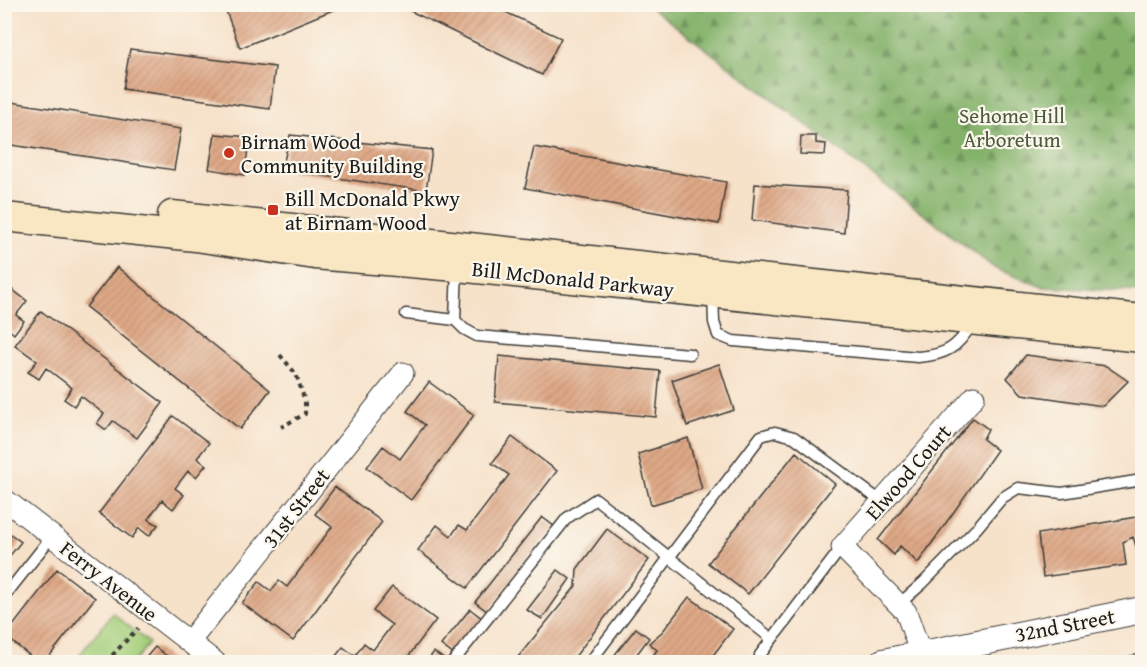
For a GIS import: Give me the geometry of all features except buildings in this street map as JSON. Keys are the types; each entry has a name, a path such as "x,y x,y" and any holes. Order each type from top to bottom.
{"main road":[{"name":"Bill McDonald Parkway","path":"4,198 1143,319"},
{"name":"Bill McDonald Parkway","path":"4,217 196,237 315,255 457,267 1143,338"}],"street":[{"name":"31st Street","path":"189,642 403,373"},
{"name":"Elwood Court","path":"842,547 974,397"},
{"name":"Ferry Avenue","path":"4,499 215,663"},
{"path":"842,547 906,612 922,658"},
{"name":"32nd Street","path":"883,663 922,658 1143,610"}],"lane":[{"path":"455,320 457,267"},
{"path":"713,294 714,322 718,335 733,341 918,357 939,355 954,346 974,321"},
{"path":"406,314 455,320 464,329 477,336 690,354"},
{"path":"590,663 761,436 775,432 794,437 882,502"},
{"path":"898,604 923,583 976,529 1002,498 1018,488 1062,493 1143,480"},
{"path":"453,663 567,518 596,499 772,639"},
{"path":"4,597 52,536"},
{"path":"760,655 842,547"},
{"path":"1130,663 1143,660"}],"path":[{"path":"280,355 296,374 305,401 305,414 281,426"},
{"path":"106,663 152,614"}],"green space":[{"name":"Sehome Hill Arboretum","path":"648,5 1142,5 1142,292 1043,287 996,269"},
{"path":"113,613 149,643 134,662 74,662"}],"place":[{"name":"Birnam Wood Community Building","path":"229,153"},
{"name":"Bill McDonald Pkwy at Birnam Wood","path":"273,210"}]}
